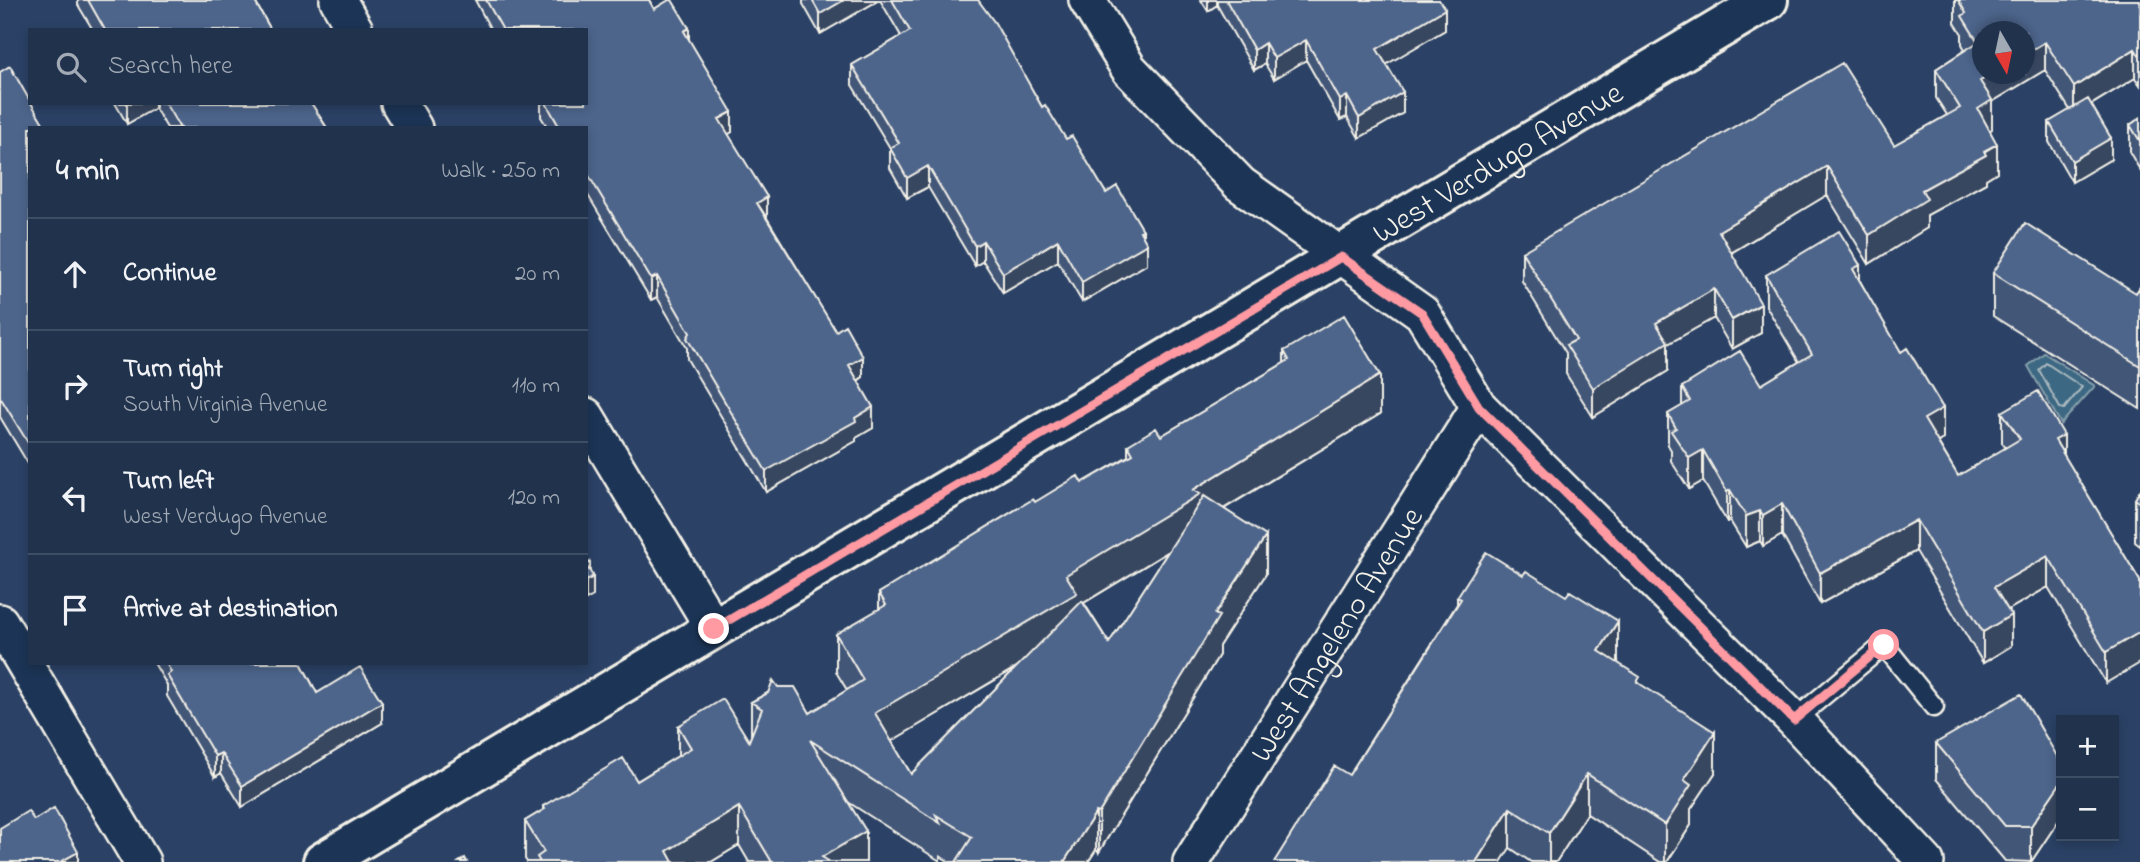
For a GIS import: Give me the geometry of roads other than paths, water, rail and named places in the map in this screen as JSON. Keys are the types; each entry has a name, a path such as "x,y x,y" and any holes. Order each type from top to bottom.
{"main road":[{"name":"West Verdugo Avenue","path":"323,862 1768,0"}],"street":[{"path":"338,0 354,28"},
{"path":"1087,0 1129,69 1240,184 1422,313 1479,407 1794,720 1926,862"},
{"path":"400,105 413,126"},
{"name":"West Angeleno Avenue","path":"1191,862 1479,407"},
{"path":"588,419 714,629"},
{"path":"0,622 142,862"}],"lane":[{"path":"1794,720 1884,645 1934,707"}],"water":[{"path":"2044,353 2095,386 2061,424 2028,366"}]}
